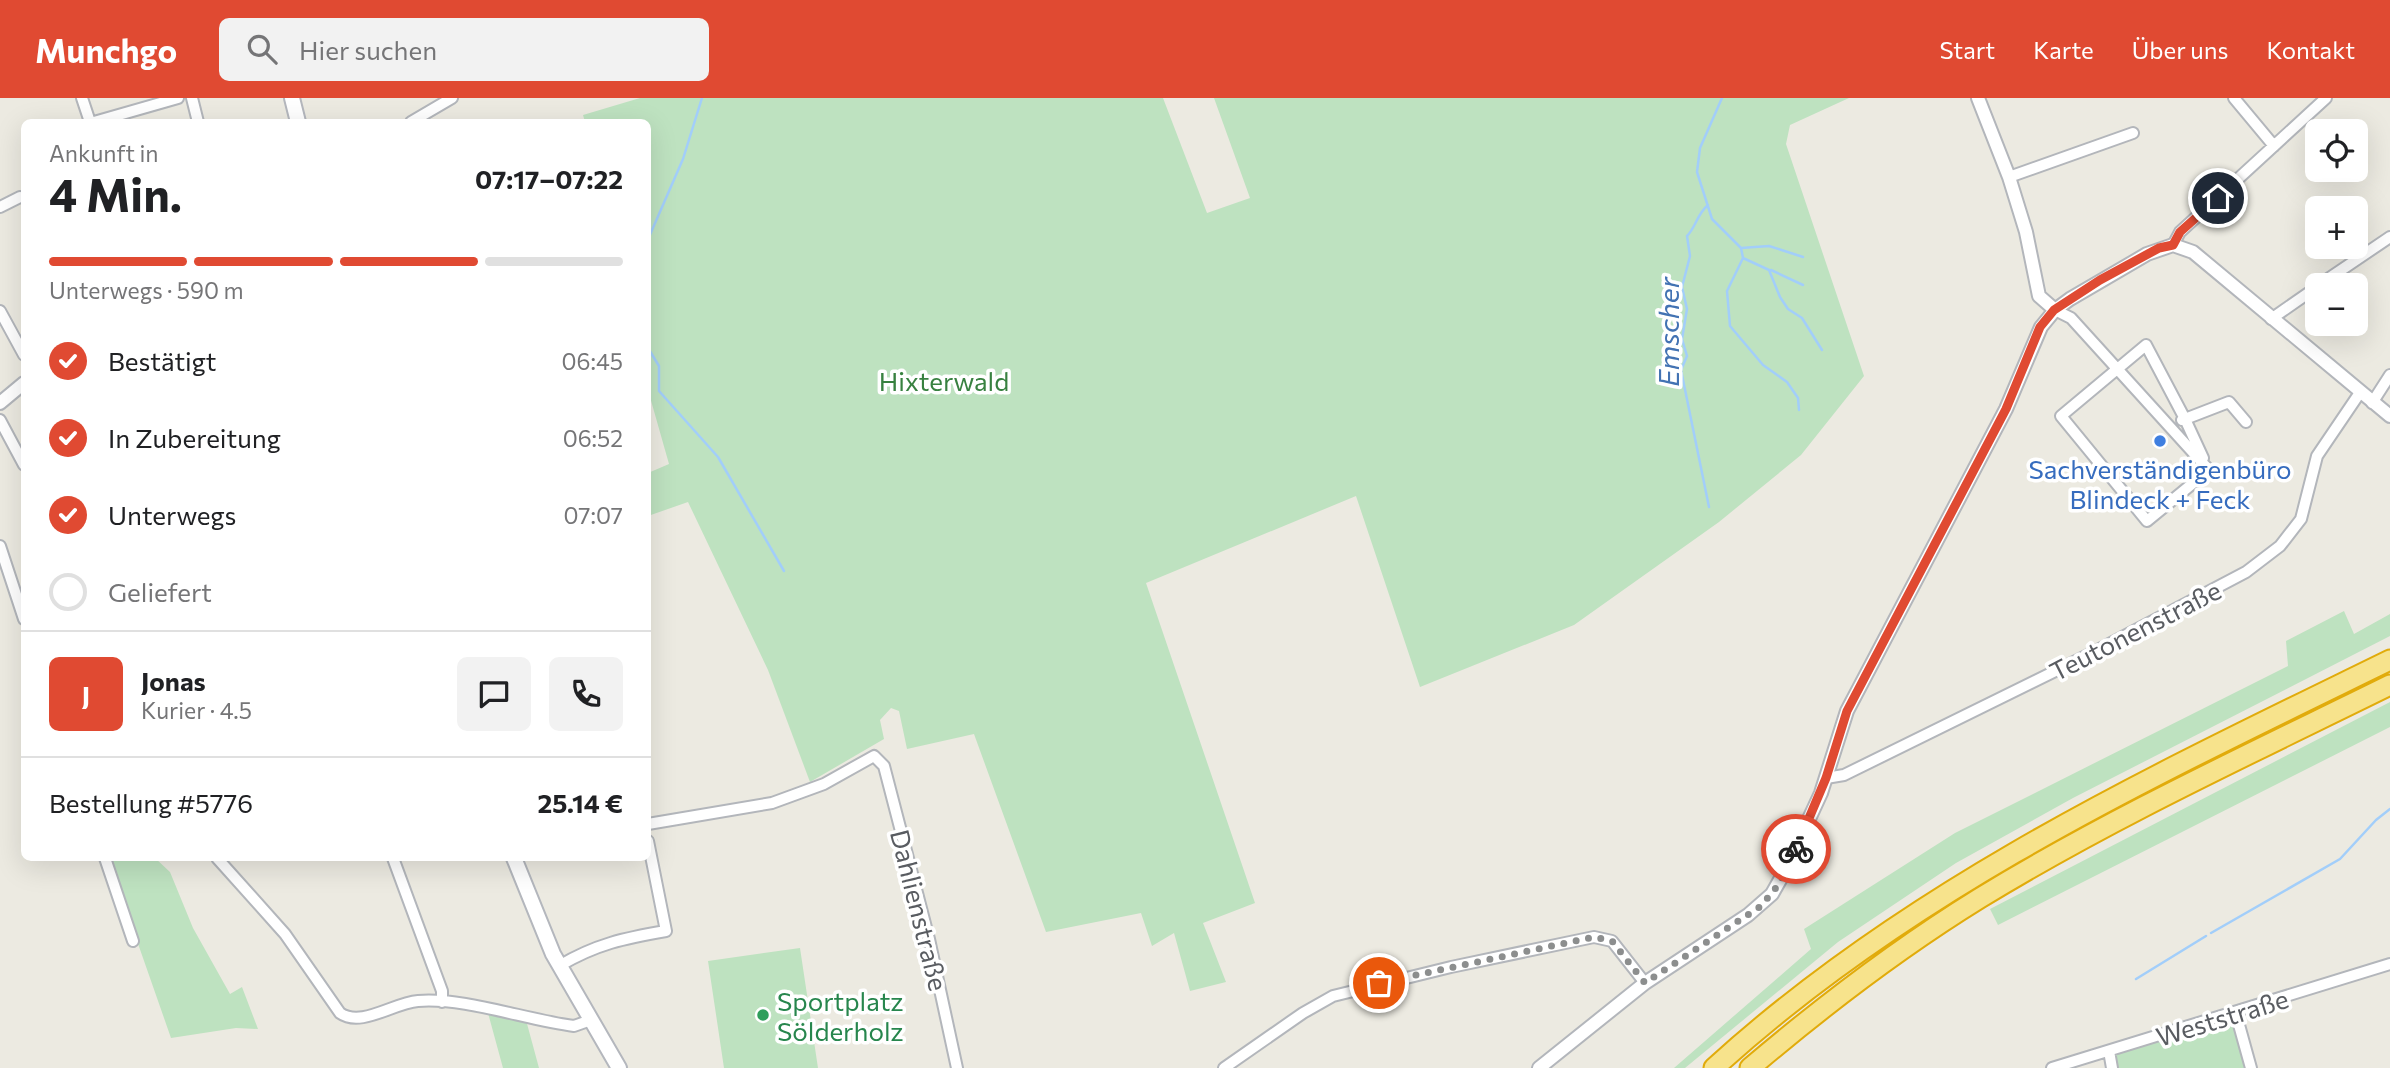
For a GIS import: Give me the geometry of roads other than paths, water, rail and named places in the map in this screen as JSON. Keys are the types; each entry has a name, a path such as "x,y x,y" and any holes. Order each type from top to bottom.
{"highway":[{"path":"1714,1068 1840,965 1964,881 2133,787 2390,660"},
{"path":"1750,1068 1846,990 1981,898 2153,803 2390,685"}],"main road":[{"path":"292,98 298,119"},
{"path":"515,861 542,931 559,966 619,1068"}],"street":[{"path":"82,98 91,119"},
{"path":"103,119 178,98"},
{"path":"192,98 197,119"},
{"path":"416,119 452,98"},
{"path":"1978,98 2009,177 2026,232 2039,296 2054,310 2071,318 2209,470"},
{"path":"2234,98 2274,146"},
{"path":"2173,245 2180,232 2326,98"},
{"path":"2009,177 2133,132"},
{"path":"0,207 20,197"},
{"path":"2337,273 2390,237"},
{"path":"1539,1068 1645,983 1748,915 1772,894 1799,843 1826,778 1840,728 1863,677 2006,409 2040,327 2054,310 2159,248 2173,245 2193,252 2360,394 2390,416"},
{"path":"2271,319 2305,295"},
{"path":"0,311 21,350"},
{"path":"2146,345 2209,470 2147,521 2062,416 2146,345"},
{"path":"2372,403 2390,375"},
{"path":"0,403 21,386"},
{"name":"Teutonenstraße","path":"1826,778 1844,775 1882,757 2094,652 2246,572 2280,546 2301,519 2317,456 2360,394"},
{"path":"2169,425 2229,402 2246,422"},
{"path":"0,420 21,460"},
{"path":"0,546 21,609"},
{"name":"Dahlienstraße","path":"651,823 772,803 824,784 874,756 884,766 929,939 957,1068"},
{"path":"559,966 589,948 613,940 667,931 651,855"},
{"path":"106,861 133,941"},
{"path":"220,861 285,934 340,1013 347,1018 360,1018 408,1003 442,1002 574,1026 591,1020"},
{"path":"394,861 442,991 442,1002"},
{"path":"1224,1068 1303,1013 1333,996 1425,973 1594,937 1612,941 1645,983"},
{"name":"Weststraße","path":"2052,1068 2236,1014 2390,964"},
{"path":"2236,1014 2251,1068"},
{"path":"2109,1051 2112,1068"}],"waterway":[{"path":"651,232 683,159 702,98"},
{"name":"Emscher","path":"1722,98 1700,148 1697,172 1712,219 1741,248 1743,258 1727,291 1730,326 1763,365 1787,382 1798,398 1799,410"},
{"name":"Emscher","path":"1708,205 1687,236 1690,256 1682,287 1687,309 1682,339 1687,356 1681,370 1709,507"},
{"path":"1741,248 1769,246 1803,257"},
{"path":"1743,258 1769,270 1780,297 1788,309 1802,318 1822,350"},
{"path":"1771,270 1803,285"},
{"path":"651,353 659,366 659,391 718,457 784,571"},
{"path":"2211,933 2340,859 2376,820 2390,809"},
{"path":"2136,979 2206,936"}],"place":[{"name":"Sachverständigenbüro Blindeck + Feck","path":"2160,441"},
{"name":"Sportplatz Sölderholz","path":"763,1015"}],"park label":[{"name":"Hixterwald","path":"944,380"}]}
